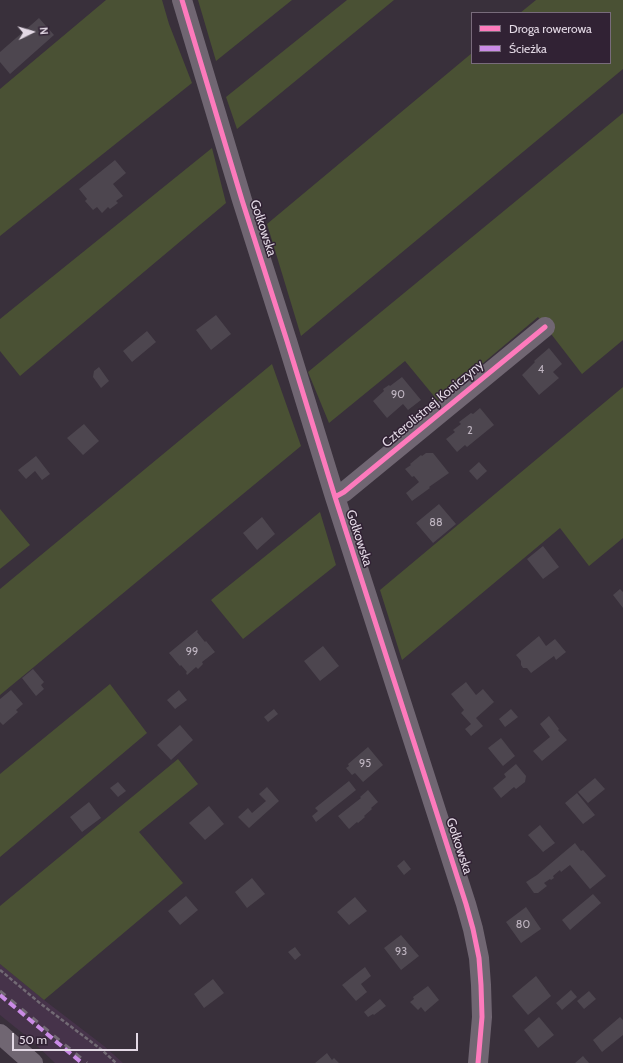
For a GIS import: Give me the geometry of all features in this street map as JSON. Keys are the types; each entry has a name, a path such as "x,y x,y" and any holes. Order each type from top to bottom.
{"street":[{"name":"Gołkowska","path":"182,0 242,200 335,497 473,929 479,958 482,985 482,1016 478,1063"},
{"name":"Czterolistnej Koniczyny","path":"335,497 344,492 545,327"},
{"path":"0,1034 33,1063"}],"path":[{"path":"0,970 41,1004 102,1050 116,1063"}],"shaded area":[{"path":"0,964 104,1046 123,1063 55,1063 31,1040 0,1015"}],"green space":[{"path":"106,0 162,0 169,24 192,83 0,236 0,89"},
{"path":"198,0 292,0 216,61"},
{"path":"347,0 394,0 237,129 226,97"},
{"path":"536,0 623,0 623,69 301,336 267,224 471,54 471,64 611,64 611,12 521,12"},
{"path":"623,113 623,340 582,374 538,317 438,401 405,361 329,423 308,372"},
{"path":"212,148 226,203 20,376 0,351 0,319"},
{"path":"272,364 301,446 0,695 0,589"},
{"path":"623,387 623,538 589,566 560,528 402,660 380,590"},
{"path":"0,509 30,545 0,569"},
{"path":"320,512 336,565 243,639 211,600"},
{"path":"110,684 147,733 0,857 0,774"},
{"path":"178,759 198,784 139,832 183,883 44,1000 0,964 0,906"}],"building":[{"path":"39,18 54,35 10,74 0,62 0,52"},
{"path":"115,160 126,173 113,184 123,196 116,201 118,203 110,209 108,207 102,213 97,207 93,210 85,201 87,199 79,189"},
{"path":"216,315 231,334 211,350 196,330"},
{"path":"147,331 156,342 132,362 123,351"},
{"path":"549,348 562,364 553,372 559,378 539,395 522,375 535,362 534,361"},
{"path":"99,367 109,381 101,388 93,377 94,371"},
{"path":"402,377 421,400 408,410 403,404 387,418 373,401 384,391 383,389 389,385 390,386"},
{"path":"480,408 494,425 467,447 465,445 457,452 446,439 455,432 453,430 461,424 459,422"},
{"path":"84,424 99,441 83,455 67,438"},
{"path":"426,453 433,453 449,473 412,501 406,493 419,482 405,469 421,455 422,456"},
{"path":"36,456 50,474 42,480 35,471 26,479 18,470"},
{"path":"479,462 487,471 477,480 469,471"},
{"path":"439,504 456,524 433,543 416,523"},
{"path":"262,517 275,534 257,550 243,533"},
{"path":"543,546 559,567 543,579 527,559"},
{"path":"620,589 623,592 623,608 613,595"},
{"path":"197,630 205,642 206,641 215,652 202,662 203,664 198,669 196,667 187,675 187,672 169,653"},
{"path":"539,636 546,646 555,639 566,652 556,660 554,656 531,673 527,668 523,668 521,661 516,655"},
{"path":"323,646 339,666 320,681 304,661"},
{"path":"33,669 44,682 41,685 44,689 36,696 22,678"},
{"path":"466,682 476,695 483,689 494,702 476,718 483,726 471,736 465,729 471,724 461,713 464,710 451,694"},
{"path":"11,690 23,704 16,710 18,712 3,725 0,722 0,699"},
{"path":"179,690 187,700 175,709 167,700"},
{"path":"274,709 278,714 268,722 264,717"},
{"path":"511,709 518,717 505,727 499,719"},
{"path":"549,716 567,740 542,761 533,751 550,737 540,724"},
{"path":"180,725 193,740 171,760 157,745"},
{"path":"501,738 515,756 503,766 488,748"},
{"path":"368,747 383,765 363,782 355,773 352,775 346,768 349,766 348,764"},
{"path":"516,764 526,776 525,782 516,789 514,787 501,798 493,788 506,777 504,774"},
{"path":"595,778 605,789 588,803 578,792"},
{"path":"349,781 356,790 316,822 312,816 318,811 315,808"},
{"path":"118,782 126,791 118,797 110,788"},
{"path":"267,787 279,801 249,828 238,817 248,808 252,813 266,801 259,794"},
{"path":"368,790 378,802 364,816 365,817 349,829 338,816 361,798 360,797"},
{"path":"577,793 595,815 583,824 565,803"},
{"path":"89,802 101,818 82,832 70,817"},
{"path":"209,806 224,824 205,840 189,823"},
{"path":"540,825 555,843 543,852 528,835"},
{"path":"575,843 606,876 590,889 570,865 561,872 560,870 553,876 554,878 544,883 547,886 538,893 534,893 526,882 537,875"},
{"path":"404,860 411,869 404,875 397,866"},
{"path":"252,878 265,894 247,908 235,892"},
{"path":"593,894 601,903 570,930 562,920"},
{"path":"186,896 198,910 180,925 168,911"},
{"path":"355,897 367,911 349,925 337,912"},
{"path":"526,907 541,929 521,943 506,922"},
{"path":"401,935 419,956 401,970 384,948"},
{"path":"295,947 301,955 295,960 288,952"},
{"path":"365,967 371,976 361,984 367,992 356,1001 342,985"},
{"path":"536,976 551,996 528,1015 512,996"},
{"path":"213,979 224,993 204,1008 194,994"},
{"path":"428,986 439,1000 425,1012 421,1007 418,1010 410,1002 414,999 413,997"},
{"path":"571,990 577,997 562,1010 556,1003"},
{"path":"589,991 596,999 584,1009 577,1001"},
{"path":"380,999 386,1006 374,1015 373,1014 368,1017 364,1012"},
{"path":"539,1017 554,1035 538,1048 524,1030"},
{"path":"620,1017 623,1020 623,1035 602,1052 593,1040"},
{"path":"327,1053 332,1060 334,1058 339,1063 315,1063"},
{"path":"583,1056 589,1063 575,1063"}],"railway":[{"path":"0,991 87,1063"}],"marked path":[{"path":"0,995 82,1063"}],"cycle path":[{"path":"182,0 242,200 335,497 473,929 479,958 481,985 482,1017 478,1063"},
{"path":"335,497 344,492 545,327"}]}
